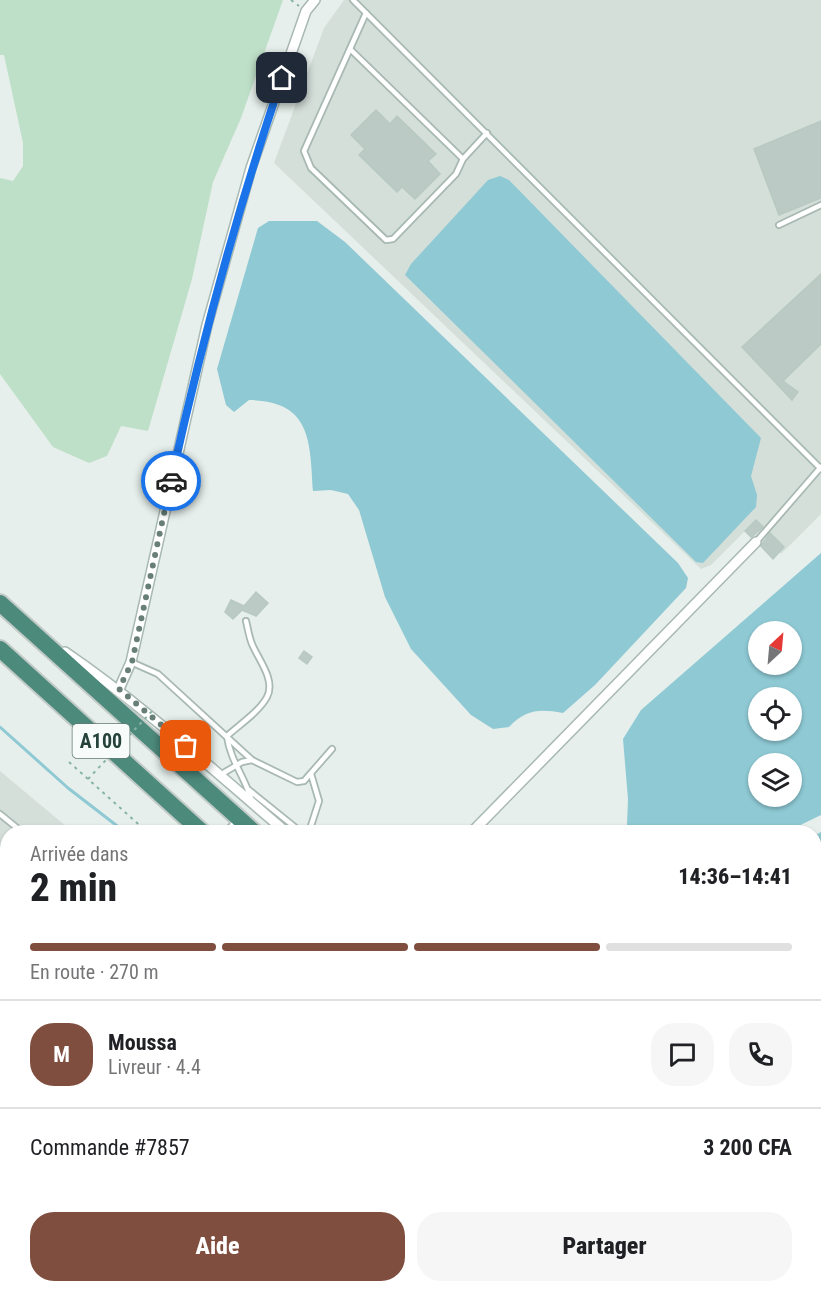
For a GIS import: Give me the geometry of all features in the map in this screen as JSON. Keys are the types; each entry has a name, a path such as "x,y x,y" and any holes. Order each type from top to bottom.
{"highway":[{"name":"A100","path":"0,603 245,825"},
{"name":"A100","path":"0,649 193,825"}],"street":[{"path":"119,689 132,662 207,325 251,168 306,11 315,0"},
{"path":"479,825 756,542"},
{"path":"0,596 62,651 119,689 278,825"}],"lane":[{"path":"353,0 821,468 756,542"},
{"path":"366,13 304,150 311,168 386,240 393,239 456,174 463,159 488,133"},
{"path":"350,49 463,159"},
{"path":"779,225 821,205"},
{"path":"227,736 255,710 267,696 269,690 268,678 252,645 246,621"},
{"path":"132,662 158,674 252,760 297,782 304,781 332,749"},
{"path":"227,736 234,766 249,790 253,804"},
{"path":"219,776 234,766 252,760"},
{"path":"311,774 319,801 311,825"},
{"path":"249,790 292,825"},
{"path":"0,814 13,825"},
{"path":"232,825 238,819"}],"path":[{"path":"88,779 155,708"},
{"path":"69,762 139,825"}],"shaded area":[{"path":"344,0 821,0 821,514 781,554 779,552 773,559 745,531 711,565 701,569 274,163 324,28"},
{"path":"0,771 65,825 0,825"}],"green space":[{"path":"0,0 283,0 241,118 213,182 192,279 148,431 121,426 107,456 89,463 53,447 0,374 0,178 13,181 23,166 23,143 4,55 0,55"}],"water":[{"path":"500,176 509,180 761,438 751,476 757,495 756,507 703,563 696,562 405,275 411,264 488,180"},
{"path":"269,221 317,221 345,242 678,563 688,578 686,588 595,685 563,713 534,712 521,717 509,727 493,729 471,715 411,649 385,597 359,510 348,494 331,490 313,491 308,440 296,416 285,407 269,402 249,400 234,412 226,405 217,369 258,228"},
{"path":"821,553 821,815 800,825 627,825 628,799 623,739 641,710"}],"building":[{"path":"376,110 390,124 397,116 436,154 428,161 440,174 415,199 402,187 397,192 359,155 365,149 351,135"},
{"path":"821,121 821,198 779,215 754,149"},
{"path":"821,274 821,344 783,381 798,392 792,400 742,347"},
{"path":"756,520 763,527 751,537 745,531"},
{"path":"770,533 784,547 773,559 761,546"},
{"path":"256,592 268,603 256,616 242,610 233,619 225,612 231,600 244,606"},
{"path":"304,651 312,657 307,664 299,658"}],"waterway":[{"path":"0,727 68,788 116,825"}],"way so far":[{"path":"171,481 132,662 119,689 186,746"}],"route":[{"path":"171,481 207,325 251,168 282,78"}]}
